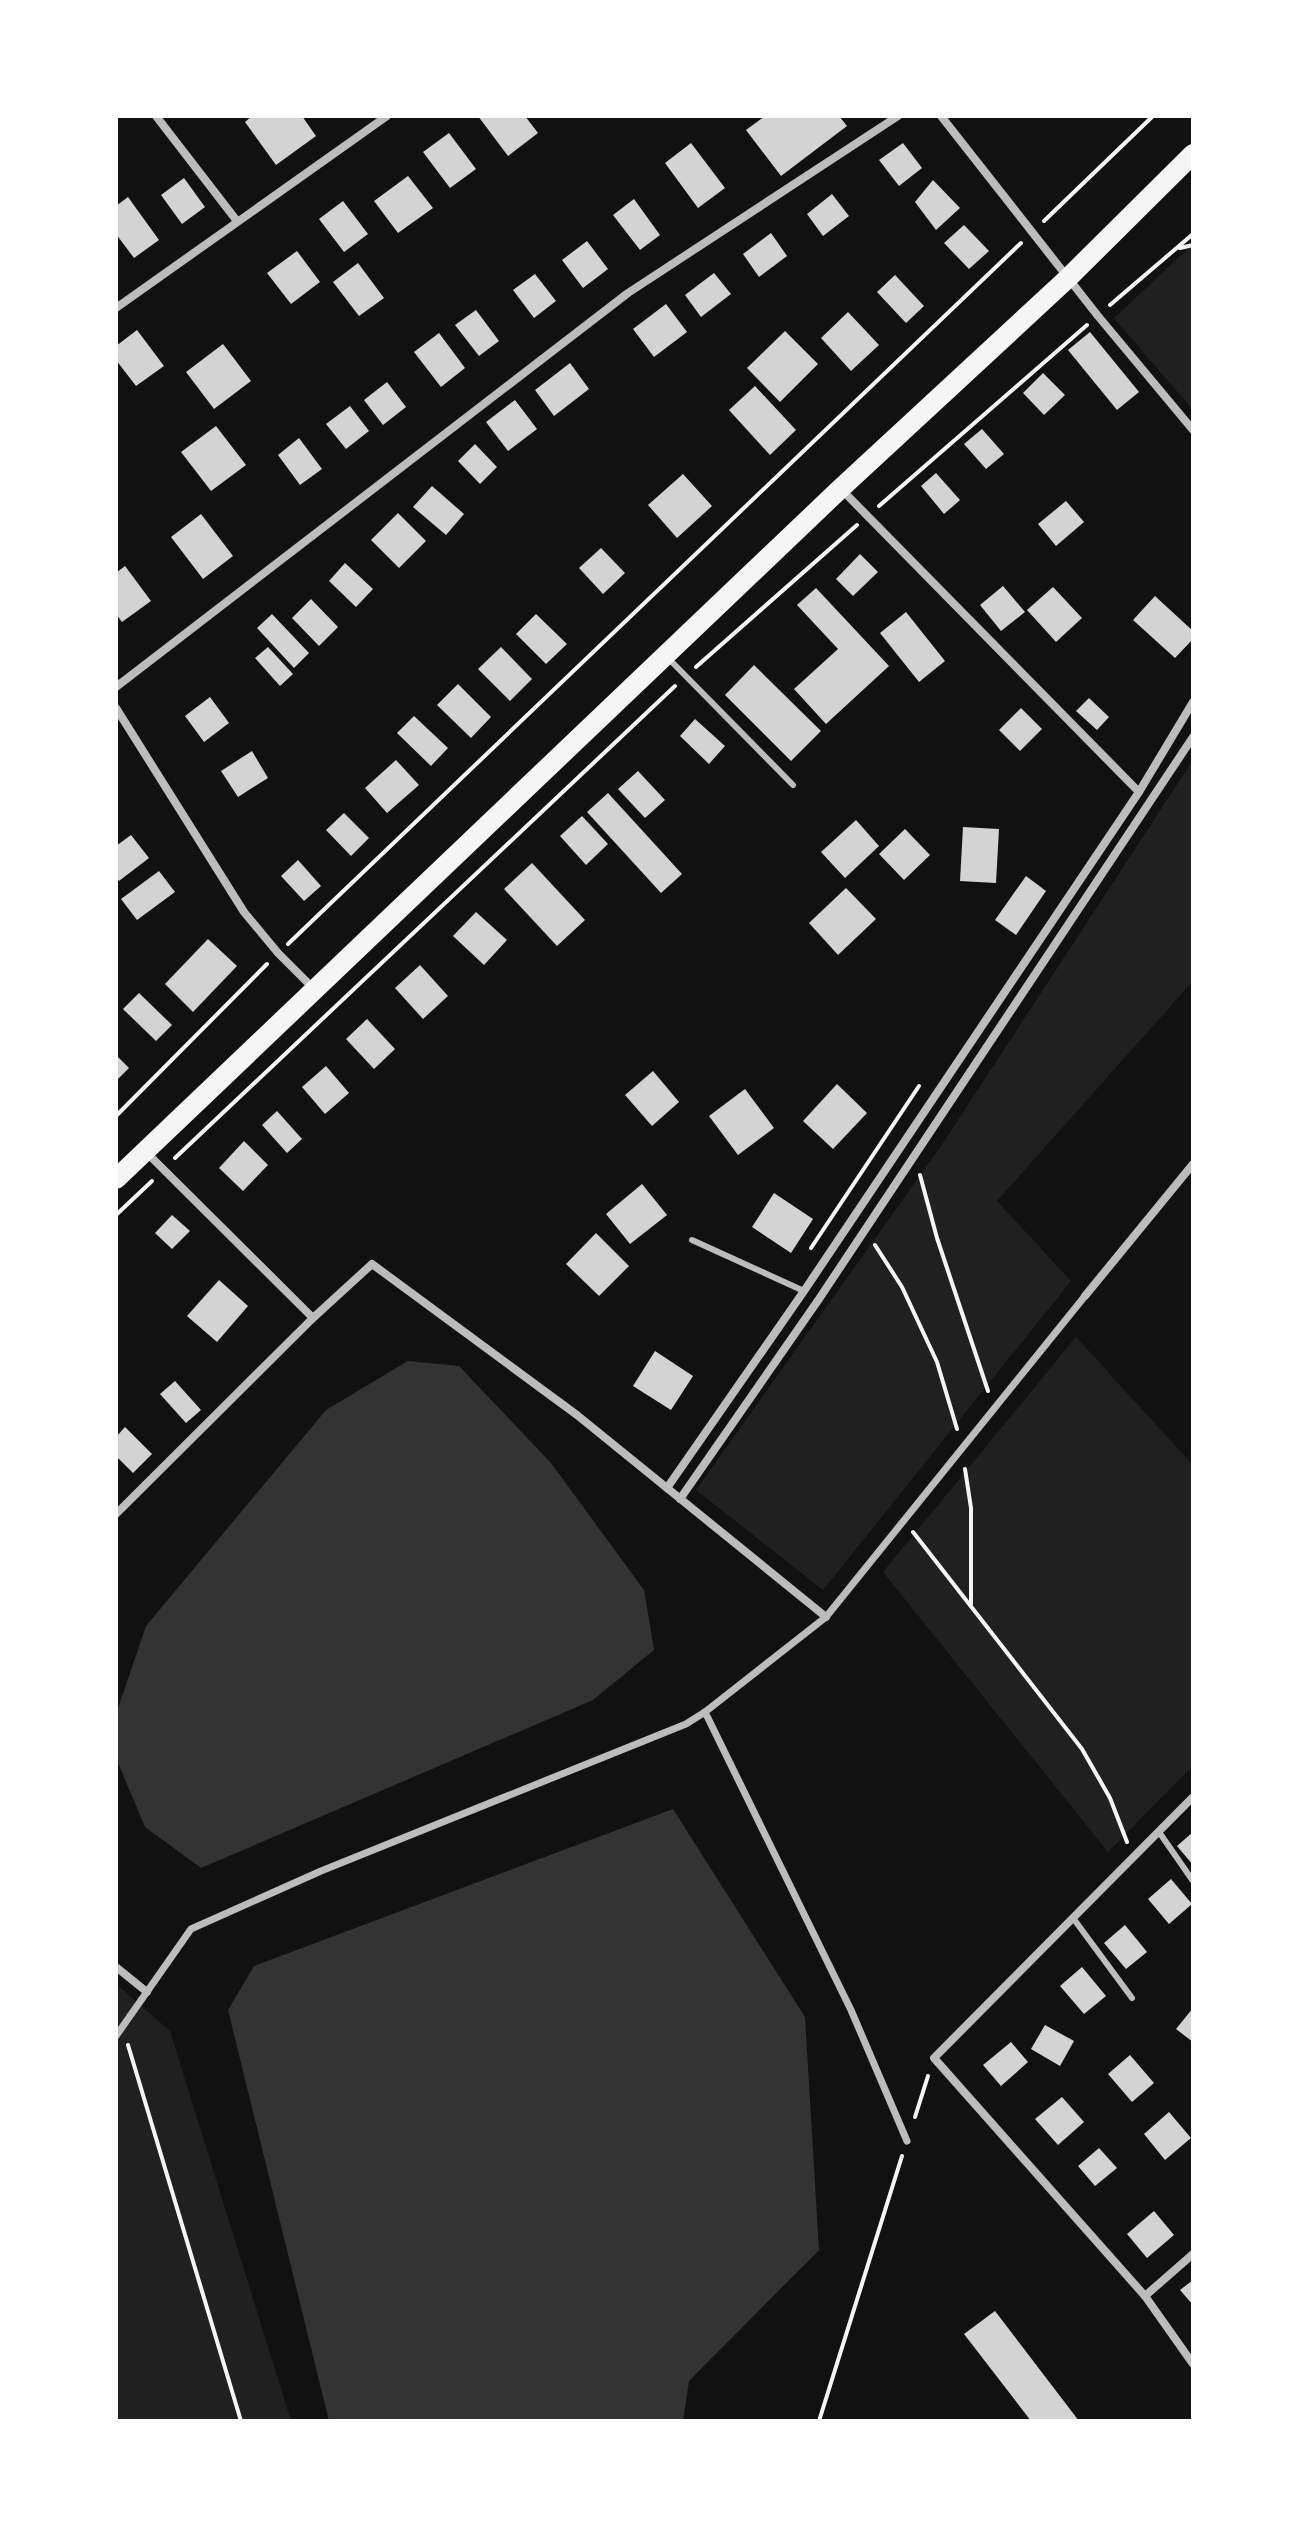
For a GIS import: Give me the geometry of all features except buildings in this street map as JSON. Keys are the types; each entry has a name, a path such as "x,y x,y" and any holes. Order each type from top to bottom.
{"main road":[{"path":"119,1169 145,1151 840,489 1068,278 1193,154"}],"street":[{"path":"156,116 237,221"},
{"path":"116,308 387,116"},
{"path":"116,687 628,293 898,116"},
{"path":"941,116 1193,430"},
{"path":"840,489 1139,792"},
{"path":"667,1488 804,1291 1139,792 1193,702"},
{"path":"116,708 244,912 278,953 315,990"},
{"path":"680,1499 866,1230 1193,737"},
{"path":"145,1151 313,1318"},
{"path":"116,2036 191,1929 321,1871 686,1724 826,1617 1193,1164"},
{"path":"116,1514 313,1318 372,1264 577,1415 826,1617"},
{"path":"705,1712 851,2010 907,2141"},
{"path":"1193,1797 934,2058 1145,2296 1193,2364"},
{"path":"116,1967 147,1992"},
{"path":"1145,2296 1193,2254"}],"lane":[{"path":"665,655 793,785"},
{"path":"692,1240 804,1291"},
{"path":"1159,1832 1193,1881"},
{"path":"1073,1918 1132,1998"}],"path":[{"path":"1044,221 1153,116"},
{"path":"1110,305 1193,234"},
{"path":"116,1116 278,953 1021,243"},
{"path":"1177,249 1193,245"},
{"path":"116,1215 686,676 1087,325"},
{"path":"915,1157 937,1238 994,1409"},
{"path":"866,1230 902,1287 937,1362 962,1449 971,1508 971,1606"},
{"path":"904,1520 1082,1749 1110,1798 1134,1857"},
{"path":"122,2027 241,2421"},
{"path":"819,2421 934,2058"}],"shaded area":[{"path":"1193,244 1193,410 1114,318"},
{"path":"1193,760 1193,981 997,1201 1071,1281 823,1590 696,1490 943,1143"},
{"path":"1076,1337 1193,1465 1193,1766 1108,1852 883,1572"},
{"path":"408,1361 459,1366 551,1463 644,1590 654,1650 593,1700 201,1868 145,1827 116,1758 116,1714 146,1626 326,1410"},
{"path":"673,1809 805,2017 819,2250 689,2381 683,2421 329,2421 228,2010 254,1966"},
{"path":"116,1984 170,2031 291,2421 116,2421"}]}
